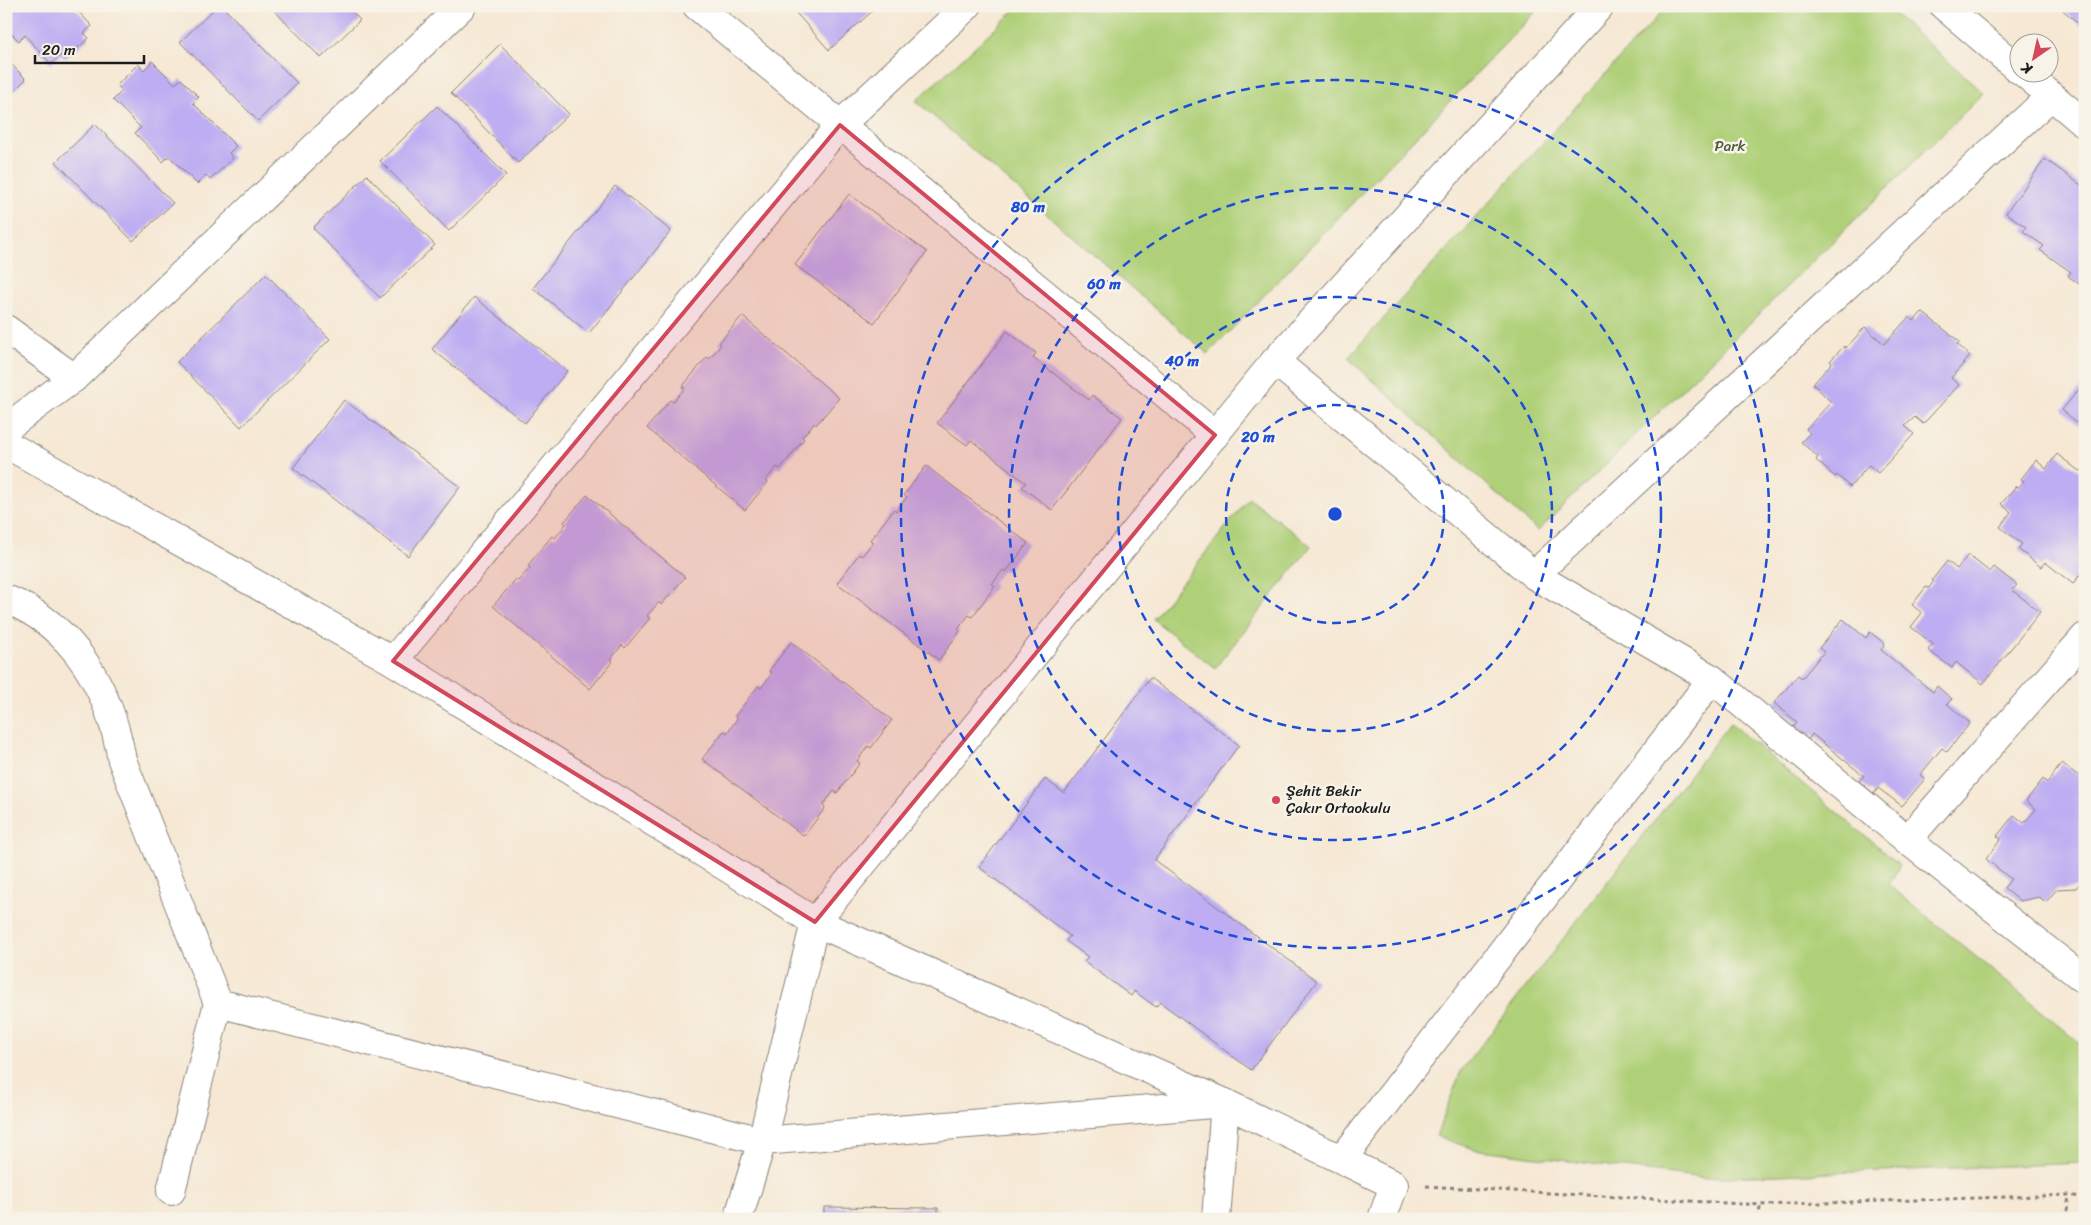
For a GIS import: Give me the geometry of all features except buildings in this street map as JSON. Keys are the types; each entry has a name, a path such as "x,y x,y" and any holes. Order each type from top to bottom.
{"street":[{"path":"6,428 74,378 462,6"},
{"path":"697,6 1215,435"},
{"path":"393,661 840,125 967,6"},
{"path":"738,1219 762,1141 815,922 1275,361 1600,6"},
{"path":"1944,6 2008,60"},
{"path":"2035,82 2085,124"},
{"path":"1534,575 2051,96"},
{"path":"6,329 74,378"},
{"path":"1275,361 1534,575 1712,679 1907,840 2085,980"},
{"path":"6,444 393,661 815,922 1225,1103 1343,1158 1394,1185 1382,1219"},
{"path":"6,599 33,614 72,647 91,672 106,699 117,729 122,760 218,1003 171,1191"},
{"path":"1907,840 2085,637"},
{"path":"1343,1158 1712,679"},
{"path":"218,1003 762,1141 1225,1103"},
{"path":"1216,1219 1225,1103"}],"path":[{"path":"1394,1185 1761,1205 2069,1196 2085,1198"},
{"path":"2066,1219 2069,1196"},
{"path":"1757,1219 1761,1205"}],"highlighted area":[{"path":"840,125 1215,435 815,922 393,661"}],"green space":[{"path":"1019,6 1541,6 1208,354 916,101"},
{"name":"Park","path":"1667,6 1885,6 1984,93 1538,531 1348,358"},
{"path":"1249,498 1311,546 1215,668 1153,619"},
{"path":"1730,723 1900,865 1889,885 2085,1047 2085,1163 1704,1178 1473,1149 1436,1136 1461,1071"}],"place":[{"name":"Şehit Bekir Çakır Ortaokulu","path":"1276,800"}]}
